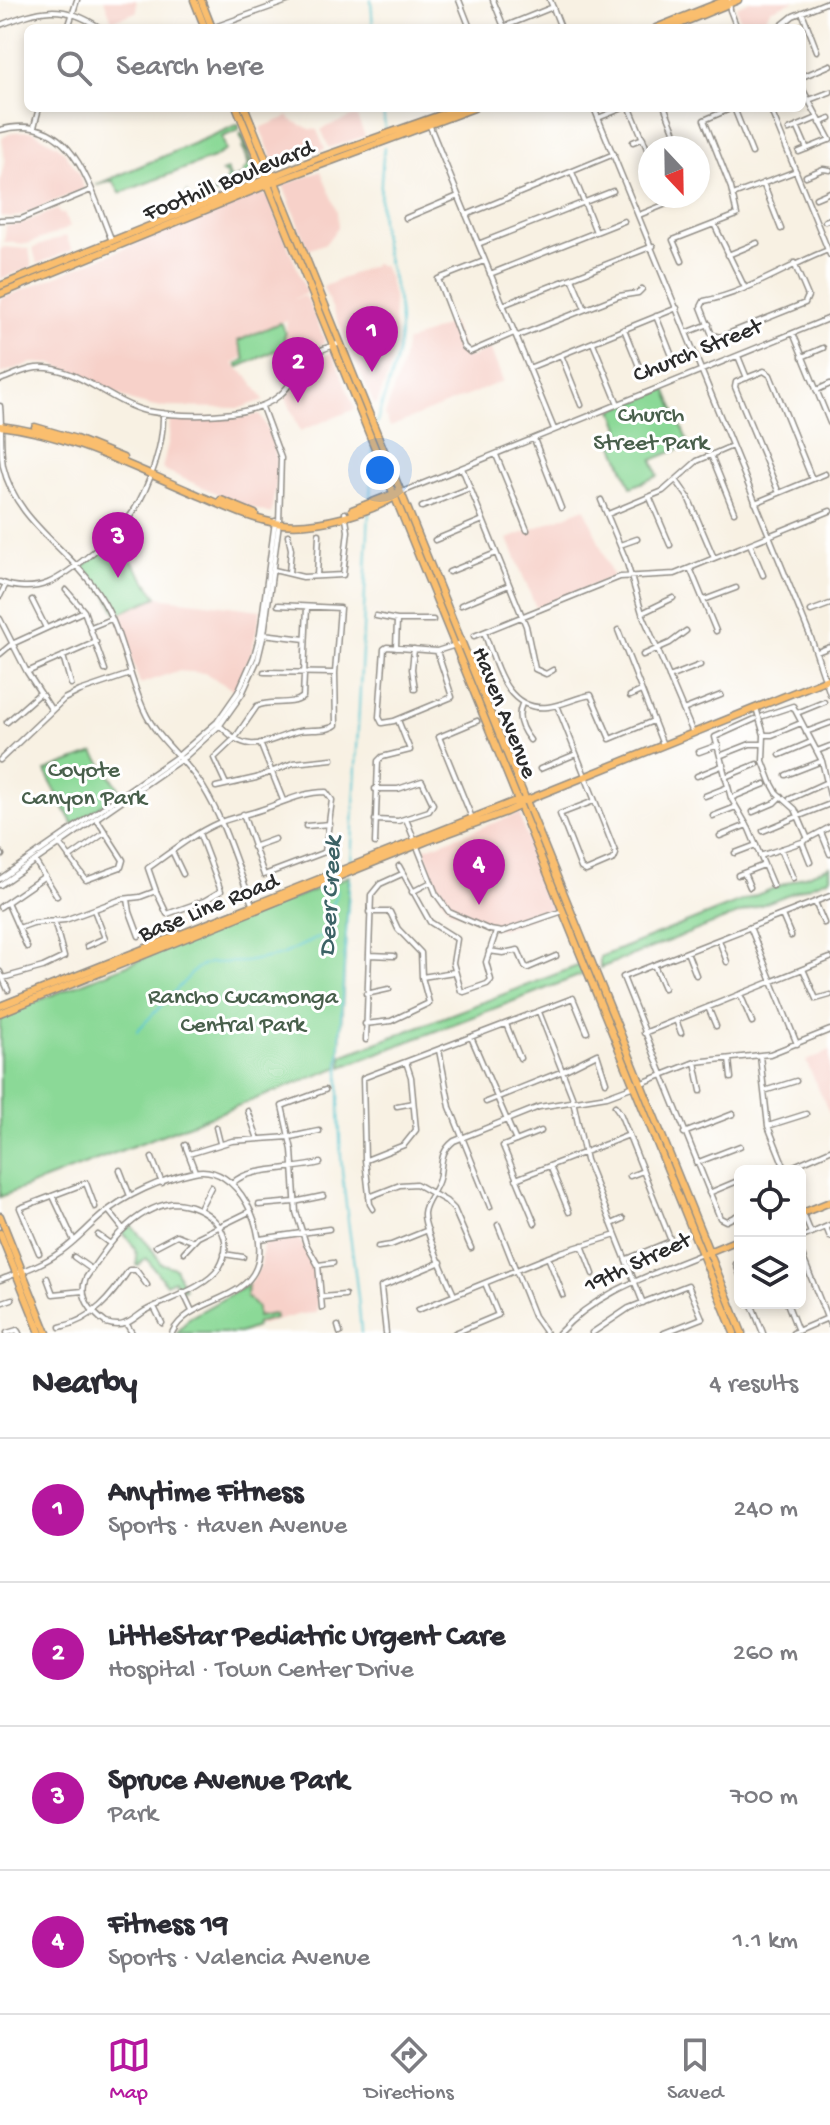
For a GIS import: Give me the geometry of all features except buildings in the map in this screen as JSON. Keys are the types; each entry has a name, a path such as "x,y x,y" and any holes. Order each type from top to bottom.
{"main road":[{"path":"194,0 203,24"},
{"path":"201,0 210,24"},
{"path":"667,24 738,0"},
{"path":"679,24 728,1"},
{"name":"Haven Avenue","path":"239,112 271,180"},
{"name":"Haven Avenue","path":"246,112 397,494 638,1085 734,1333"},
{"name":"Foothill Boulevard","path":"429,122 451,112"},
{"name":"Foothill Boulevard","path":"0,294 271,180 461,112"},
{"name":"Foothill Boulevard","path":"0,286 114,244"},
{"name":"Church Street","path":"0,424 51,435 150,472 233,510 277,521 315,524 397,494"},
{"name":"Base Line Road","path":"415,842 506,812 523,802 828,679"},
{"name":"Base Line Road","path":"0,1013 471,818 513,802 523,802"},
{"name":"Base Line Road","path":"0,1006 253,908"},
{"path":"806,1209 830,1202"},
{"path":"0,1216 40,1333"},
{"path":"0,1233 47,1333"},
{"name":"19th Street","path":"705,1253 734,1241"},
{"name":"Haven Avenue","path":"705,1253 742,1333"}],"street":[{"path":"69,24 77,0"},
{"path":"224,24 290,0"},
{"path":"459,0 468,24"},
{"path":"493,0 502,24"},
{"path":"550,0 559,24"},
{"path":"728,1 736,24"},
{"path":"782,24 830,1"},
{"path":"510,24 553,7"},
{"path":"0,25 37,11 73,13 93,24"},
{"path":"802,12 817,51"},
{"path":"806,75 830,65"},
{"path":"799,152 830,140 806,98 830,92"},
{"path":"34,127 38,112"},
{"path":"596,112 828,679 830,694"},
{"path":"598,118 613,112"},
{"path":"632,112 642,136"},
{"path":"667,112 676,136"},
{"path":"682,261 673,240 737,215 733,195 704,120 723,112"},
{"path":"735,112 752,153"},
{"path":"772,112 829,252 794,263 772,276 702,304 715,337 808,300 794,263"},
{"path":"789,130 830,119"},
{"path":"429,122 554,429"},
{"path":"0,130 17,126 34,127 52,134 68,149 81,167 114,244"},
{"path":"797,126 807,149"},
{"path":"633,142 638,140"},
{"path":"466,215 614,154"},
{"path":"806,176 823,169 830,170"},
{"path":"733,195 796,171"},
{"path":"572,172 596,232"},
{"path":"763,183 781,229"},
{"path":"0,220 21,219 91,190"},
{"path":"478,244 613,191"},
{"path":"816,198 830,192"},
{"path":"406,218 458,196"},
{"path":"639,215 656,208"},
{"path":"490,274 624,221"},
{"path":"714,224 744,287"},
{"path":"728,255 757,243"},
{"path":"503,305 653,246"},
{"path":"484,261 438,279 467,351 473,352 514,333"},
{"path":"572,278 585,309"},
{"path":"514,333 518,336 642,289"},
{"path":"529,368 677,308"},
{"path":"656,316 676,366"},
{"name":"Church Street","path":"397,494 830,318"},
{"path":"686,333 709,324"},
{"path":"624,329 644,379"},
{"path":"793,333 830,422"},
{"path":"592,342 618,404"},
{"path":"0,380 29,369 53,369 132,407 163,413 233,413 262,407 283,392 310,357 337,344"},
{"path":"802,357 823,348"},
{"path":"561,355 581,405"},
{"path":"738,356 747,378"},
{"path":"779,493 735,384 747,378 767,371 812,479"},
{"path":"817,390 830,384"},
{"path":"0,406 2,458 13,495 31,521 101,597 148,717 203,787 253,908"},
{"path":"262,407 281,458 281,486 262,634"},
{"path":"0,582 27,587 47,583 120,528 135,509 160,447 163,413"},
{"path":"534,439 561,508"},
{"path":"608,514 650,498 676,480 685,469 732,446"},
{"path":"496,455 527,530"},
{"path":"711,455 734,512"},
{"path":"462,468 529,635 535,669 546,674 553,670"},
{"path":"755,503 825,474"},
{"path":"676,480 688,497 714,558"},
{"path":"422,507 470,488"},
{"path":"650,498 670,545"},
{"path":"601,500 620,545 642,613 693,733"},
{"path":"474,636 630,575 662,575 690,568 830,511"},
{"path":"273,570 303,577 343,575 348,531 345,515"},
{"path":"435,540 483,520"},
{"path":"0,882 203,742 218,724 246,679 262,634 273,570 277,521"},
{"path":"317,576 319,534"},
{"path":"288,535 291,549 289,573"},
{"path":"620,545 637,539"},
{"path":"749,544 763,575"},
{"path":"449,572 496,553"},
{"path":"690,568 716,631"},
{"path":"0,596 6,584"},
{"path":"461,605 509,585"},
{"path":"704,601 736,588"},
{"path":"66,590 84,611 105,670"},
{"path":"642,613 673,598"},
{"path":"32,600 46,628"},
{"path":"811,611 830,604"},
{"path":"218,724 247,744 303,730 334,728 340,608 278,605"},
{"path":"226,784 213,761 260,704 301,700 307,607"},
{"path":"0,654 12,644 84,611"},
{"path":"376,616 397,620 433,620"},
{"path":"0,619 27,672 51,709"},
{"path":"91,627 112,619"},
{"path":"396,648 397,620"},
{"path":"618,630 663,745"},
{"path":"643,655 670,643 686,631"},
{"path":"484,632 507,689 522,704 544,707 591,695 610,739 653,721"},
{"path":"262,634 305,639"},
{"path":"27,672 96,642"},
{"path":"437,651 452,697 398,720 382,723 384,649 437,651 459,644"},
{"path":"817,652 830,647"},
{"path":"414,649 412,669 415,689"},
{"path":"63,656 71,684"},
{"path":"669,677 700,665"},
{"path":"264,672 335,673"},
{"path":"0,760 51,709 80,691 130,674"},
{"path":"630,696 641,691"},
{"path":"7,722 40,693"},
{"path":"683,710 721,695"},
{"path":"796,713 824,702"},
{"path":"522,704 519,719 530,740"},
{"path":"557,705 616,857 583,870 560,814 594,801"},
{"path":"763,716 793,706 805,733 828,770 830,793"},
{"path":"756,710 763,725 763,763 773,786 801,816 808,839"},
{"path":"755,719 715,737 731,798 747,825 773,886"},
{"path":"375,843 375,789 379,758 410,750 398,720"},
{"path":"471,818 439,737 477,721"},
{"path":"763,733 772,735 801,723"},
{"path":"805,733 830,723"},
{"path":"780,755 812,742"},
{"path":"260,743 283,801"},
{"path":"722,755 750,744 763,744"},
{"path":"699,752 718,745"},
{"path":"817,751 830,746"},
{"path":"540,769 576,754"},
{"path":"216,787 307,760 332,759"},
{"path":"786,775 822,761"},
{"path":"725,777 757,764"},
{"path":"697,776 724,765"},
{"path":"374,820 406,819 432,808 422,781 398,789 375,789"},
{"path":"790,799 827,782"},
{"path":"731,798 765,784"},
{"path":"705,796 728,787"},
{"path":"199,833 221,891 204,901 167,914 148,868 199,833 219,823 243,814 309,793 323,792 330,794 330,824 325,852 264,875 243,814"},
{"path":"753,812 774,803 781,796"},
{"path":"763,831 830,804"},
{"path":"713,816 736,807"},
{"path":"59,843 86,880 121,867 124,864 95,816"},
{"path":"33,859 95,816"},
{"path":"406,819 440,903 449,912 496,932 515,929 567,910"},
{"path":"306,826 330,824"},
{"path":"720,836 747,825"},
{"path":"760,856 802,842 830,827"},
{"path":"69,858 106,832"},
{"path":"821,832 830,854"},
{"path":"253,847 275,839"},
{"path":"802,842 810,862"},
{"path":"735,853 756,845"},
{"path":"781,849 793,878"},
{"path":"172,851 183,874"},
{"path":"33,859 57,896"},
{"path":"750,887 741,874 764,865"},
{"path":"399,866 430,922 457,939 454,972 461,991 491,980 486,962 496,932"},
{"path":"366,1040 369,912 375,889 402,874"},
{"path":"0,907 45,876"},
{"path":"412,892 431,882"},
{"path":"19,928 33,923 65,920 122,899 156,891"},
{"path":"734,1216 722,1220 709,1193 623,977 830,896"},
{"path":"128,899 139,936"},
{"path":"7,902 27,947"},
{"path":"815,902 824,923"},
{"path":"87,946 105,938 94,910"},
{"path":"365,1024 391,1021 429,1003 422,977 421,953 398,929 390,912 369,912"},
{"path":"782,915 791,936"},
{"path":"3,978 43,967 64,957 54,920"},
{"path":"750,927 797,1044"},
{"path":"719,940 727,962"},
{"path":"489,951 503,953 518,950 528,968 556,956"},
{"path":"687,952 696,975"},
{"path":"370,955 394,956"},
{"path":"644,1033 830,958"},
{"path":"654,965 664,988"},
{"path":"803,969 816,999 830,995"},
{"path":"0,972 8,990"},
{"path":"422,977 454,972"},
{"path":"366,994 389,989"},
{"path":"740,994 752,1022"},
{"path":"373,1209 365,1160 363,1078 573,998 587,1032"},
{"path":"708,1007 716,1026"},
{"path":"539,1011 574,1101 584,1154 643,1303"},
{"path":"676,1020 681,1033"},
{"path":"506,1024 520,1058"},
{"path":"454,1295 424,1212 440,1177 442,1154 447,1147 539,1107 607,1096 695,1062 760,1056 830,1030"},
{"path":"471,1037 516,1141"},
{"path":"439,1050 450,1107 490,1207"},
{"path":"486,1102 597,1054 606,1082"},
{"path":"760,1056 768,1126 784,1165"},
{"path":"729,1059 731,1078"},
{"path":"365,1160 404,1145 416,1130 411,1077 406,1062"},
{"path":"695,1062 701,1091"},
{"path":"764,1091 796,1081"},
{"path":"322,1308 318,1265 302,1235 294,1202 290,1137 282,1106 325,1090"},
{"path":"397,1106 413,1103"},
{"path":"615,1106 671,1241 627,1259"},
{"path":"248,1111 258,1139"},
{"path":"684,1133 733,1114"},
{"path":"768,1126 806,1114"},
{"path":"216,1127 220,1143"},
{"path":"189,1154 220,1143 290,1137 319,1131"},
{"path":"535,1223 503,1146 541,1131"},
{"path":"516,1179 629,1135"},
{"path":"185,1145 195,1171"},
{"path":"696,1163 740,1146"},
{"path":"797,1165 830,1150"},
{"path":"152,1158 162,1183"},
{"path":"233,1183 247,1173 320,1163"},
{"path":"550,1166 569,1212"},
{"path":"120,1170 130,1196"},
{"path":"0,1280 50,1259 108,1210 130,1196 195,1171 216,1173 233,1183 242,1195 259,1239 258,1264 248,1280 192,1311 181,1319 172,1333"},
{"path":"630,1176 643,1171"},
{"path":"39,1253 20,1208 86,1183 95,1207"},
{"path":"369,1197 410,1183 433,1193 454,1209 471,1248"},
{"path":"709,1193 734,1183"},
{"path":"200,1208 211,1187"},
{"path":"53,1195 74,1241"},
{"path":"259,1205 323,1196"},
{"path":"179,1203 200,1208 220,1226 225,1241 224,1254 219,1268 209,1279 126,1323 112,1325 93,1312 83,1284 109,1244 141,1215 165,1204 179,1203"},
{"path":"108,1210 123,1229"},
{"path":"184,1252 192,1241 249,1212"},
{"path":"612,1224 623,1219"},
{"path":"806,1222 811,1233"},
{"path":"498,1225 534,1316 546,1333"},
{"path":"802,1237 828,1226 830,1237"},
{"path":"259,1239 329,1229"},
{"path":"378,1247 428,1230"},
{"path":"98,1235 109,1244"},
{"path":"156,1246 173,1235 182,1235 192,1241"},
{"path":"418,1310 548,1257 616,1235"},
{"path":"582,1245 593,1274"},
{"name":"19th Street","path":"559,1333 597,1300 705,1253"},
{"path":"224,1254 243,1257"},
{"path":"74,1257 91,1269"},
{"path":"548,1257 563,1295"},
{"path":"386,1333 381,1287 441,1262"},
{"path":"318,1265 333,1263"},
{"path":"806,1264 830,1325"},
{"path":"60,1327 82,1320 93,1312 110,1298 132,1269 147,1285"},
{"path":"47,1278 53,1294 83,1291"},
{"path":"455,1333 498,1315 485,1283"},
{"path":"593,1332 617,1314 688,1285 702,1318 664,1333"},
{"path":"183,1292 192,1311"},
{"path":"322,1297 345,1295"},
{"path":"0,1303 12,1299"},
{"path":"154,1307 162,1323"},
{"path":"753,1309 763,1333"},
{"path":"789,1309 795,1332 829,1318"},
{"path":"126,1323 132,1333"},
{"path":"110,1333 112,1325"},
{"path":"338,1326 340,1333"},
{"path":"7,1333 18,1331"}],"shaded area":[{"path":"104,0 136,0 137,12 112,20"},
{"path":"752,0 795,0 770,10 765,19 752,24 741,24 736,7"},
{"path":"289,116 291,120 317,130 325,149 279,167 275,165 260,128"},
{"path":"354,116 365,136 329,148 321,129"},
{"path":"32,131 66,154 79,173 84,189 19,216 0,216 0,181 5,160 2,138 13,132"},
{"path":"321,171 337,212 338,227 326,243 308,250 283,185"},
{"path":"261,193 268,196 306,290 305,294 291,300 304,296 308,300 324,338 324,343 287,365 284,352 287,320 237,341 243,357 233,364 249,378 264,400 240,408 155,407 132,401 54,364 32,363 0,374 0,299"},
{"path":"58,209 60,214 64,213 70,226 65,230 27,244 4,242 6,226 20,224"},
{"path":"66,236 72,250 37,264 33,248"},
{"path":"4,247 29,249 32,267 0,279 0,250"},
{"path":"375,264 383,266 388,276 393,296 395,334 390,369 377,404 374,404 323,287"},
{"path":"452,323 464,356 473,357 490,348 503,381 390,427 385,415 406,342"},
{"path":"332,352 355,409 300,431 286,397 313,362"},
{"path":"260,414 276,457 271,514 242,505 162,469 170,418 239,418"},
{"path":"585,508 613,577 536,608 508,539"},
{"path":"157,597 261,610 252,651 235,691 205,673 177,671 140,684 117,614"},
{"path":"520,813 556,907 501,929 451,910 442,899 424,849"},
{"path":"830,1051 830,1115 806,1061"},
{"path":"298,1238 315,1263 319,1291 316,1313 257,1326 257,1308 245,1292 261,1265 263,1244 270,1240"}],"green space":[{"path":"239,124 239,130 222,137 226,150 213,158 120,193 113,181 96,185"},
{"path":"242,133 259,176 190,205 187,193 194,201 228,187 227,175 222,172 227,170 231,180 244,175 243,171 249,166 242,147 252,170 232,183 249,178 254,165 240,135"},
{"path":"279,323 285,333 283,347 239,367 237,364 245,359 238,341"},
{"name":"Church Street Park","path":"666,389 689,445 652,460 658,476 631,487 612,440 623,435 613,410"},
{"path":"117,540 157,597 117,614 107,595 83,567"},
{"name":"Coyote Canyon Park","path":"94,753 121,791 73,825 45,771"},
{"path":"830,866 830,878 600,968 600,957"},
{"name":"Rancho Cucamonga Central Park","path":"349,876 339,1067 0,1197 0,1016"},
{"path":"580,965 584,974 342,1067 342,1056"},
{"path":"131,1225 160,1263 175,1268 185,1289 180,1291 174,1280 166,1284 146,1258 136,1265 136,1251 122,1233"},
{"path":"248,1285 246,1296 257,1308 257,1317 274,1314 275,1318 257,1323 256,1327 240,1333 177,1333 189,1318"}],"waterway":[{"name":"Deer Creek","path":"371,0 373,24"},
{"name":"Deer Creek","path":"383,112 385,130"},
{"name":"Deer Creek","path":"377,423 395,365 400,328 381,226 384,147"},
{"name":"Deer Creek","path":"370,500 373,449"},
{"name":"Deer Creek","path":"351,865 369,512"},
{"name":"Deer Creek","path":"350,876 341,1016 339,1122 361,1333"},
{"path":"137,1031 197,968 209,963 245,962 282,955 325,934 337,889"}],"place":[{"name":"Anytime Fitness","path":"372,372"},
{"name":"LittleStar Pediatric Urgent Care","path":"298,403"},
{"name":"Spruce Avenue Park","path":"118,578"},
{"name":"Fitness 19","path":"479,905"}]}
